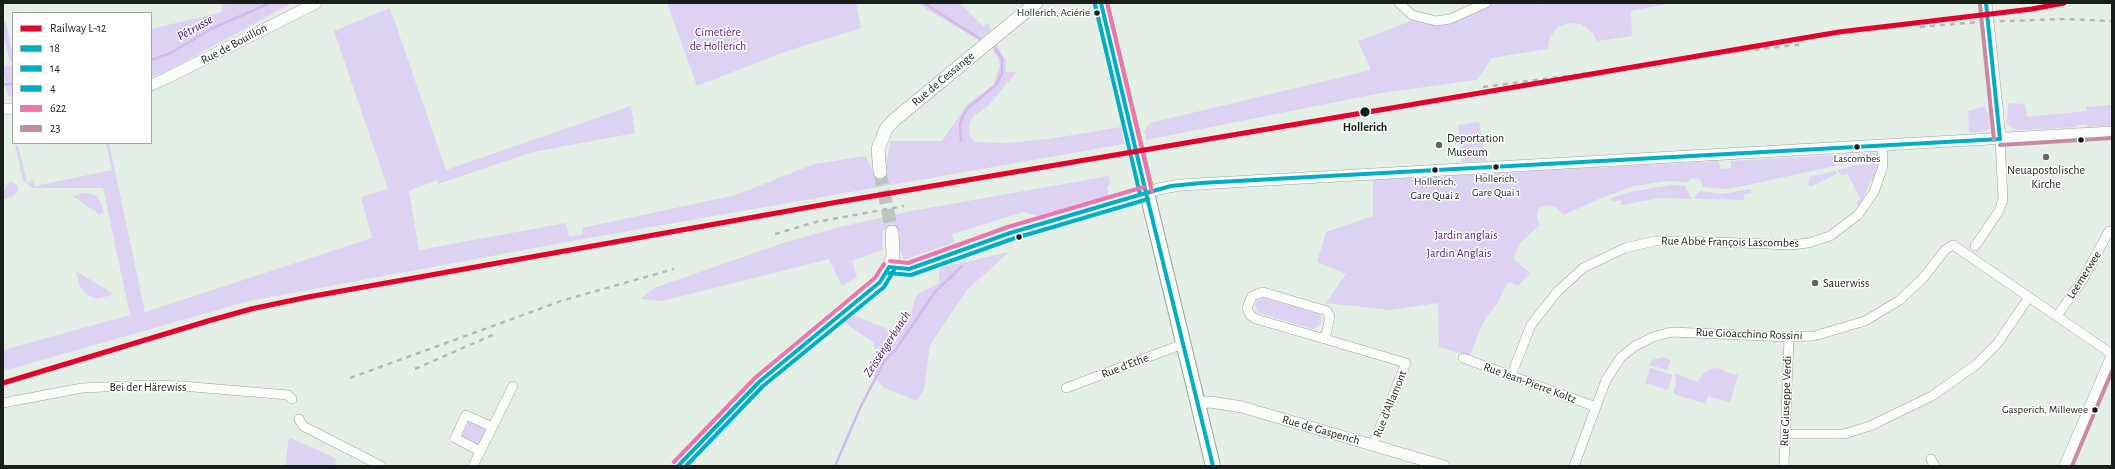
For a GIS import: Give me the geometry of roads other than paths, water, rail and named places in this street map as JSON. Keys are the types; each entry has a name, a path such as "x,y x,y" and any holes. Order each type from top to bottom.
{"main road":[{"name":"Rue de Cessange","path":"880,172 878,149 886,129 893,121 1036,3"},
{"path":"1100,3 1213,466"},
{"path":"678,466 759,382 880,282 889,267 893,250 892,232"}],"street":[{"name":"Rue de Bouillon","path":"152,85 173,76 316,3"},
{"path":"1399,3 1412,15 1436,21 1458,16 1486,3"},
{"path":"1975,246 1999,211 2003,200 2000,139 1986,3"},
{"path":"889,267 909,269 1010,233 1146,192 1171,186 1201,183 1292,180 2112,132"},
{"name":"Rue Abbé François Lascombes","path":"1511,376 1531,325 1557,292 1583,268 1625,248 1655,242 1692,241 1790,245 1808,243 1830,236 1858,215 1874,192 1883,166 1882,146"},
{"name":"Leemerwee","path":"2057,316 2084,279 2109,231"},
{"name":"Rue Gioacchino Rossini","path":"1574,466 1606,380 1621,357 1635,346 1652,337 1671,332 1788,337 1814,336 1865,321 1900,300 1924,277 1945,250 1953,245 2029,298"},
{"path":"1262,292 1327,311 1330,317 1324,339 1256,319 1250,315 1247,308 1252,296 1262,292"},
{"path":"1785,434 1844,434 1870,426 1932,396 1976,364 1997,344 2029,298 2112,355 2109,371 2065,466"},
{"name":"Rue Giuseppe Verdi","path":"1784,466 1788,337"},
{"name":"Rue d'Allamont","path":"1324,339 1406,363 1374,445"},
{"name":"Rue d'Ethe","path":"1066,388 1183,344"},
{"name":"Rue Jean-Pierre Koltz","path":"1463,358 1596,407"},
{"name":"Bei der Härewiss","path":"3,402 82,388 147,385 182,386 288,395 292,399"},
{"path":"473,466 513,386"},
{"name":"Rue de Gasperich","path":"1197,403 1230,404 1374,445 1420,463 1444,466"},
{"path":"480,451 455,438 466,415 492,427"},
{"path":"299,419 303,426 381,466"}],"waterway":[{"name":"Pétrusse","path":"152,60 171,53 211,29 270,3"},
{"name":"Zeisséngerbaach","path":"924,3 983,41"},
{"name":"Zeisséngerbaach","path":"961,140 960,124 963,116 968,108 996,85 1002,73 1002,59 995,48 991,45"},
{"name":"Pétrusse","path":"3,85 12,83"},
{"name":"Zeisséngerbaach","path":"835,466 861,406 884,362 896,349 935,292 962,266"}],"tunnel":[{"path":"880,172 892,232"}],"railway":[{"path":"1920,27 1978,22 2065,19 2112,21"},
{"path":"1675,59 1804,44"},
{"path":"1483,87 1605,71"},
{"path":"775,234 816,222 904,206"},
{"path":"350,378 564,300 674,269"},
{"path":"415,369 497,333"}],"rail line":[{"name":"L-12","path":"3,383 208,321 251,309 308,297 838,202 1839,32 2032,9 2064,3"}],"place":[{"name":"Hollerich, Aciérie","path":"1097,13"},
{"name":"Hollerich","path":"1365,112"},
{"name":"Deportation Museum","path":"1439,145"},
{"name":"Lascombes","path":"1857,147"},
{"name":"Neuapostolische Kirche","path":"2046,157"},
{"name":"Hollerich, Gare Quai 1","path":"1496,167"},
{"name":"Hollerich, Gare Quai 2","path":"1435,170"},
{"name":"Sauerwiss","path":"1815,283"},
{"name":"Gasperich, Millewee","path":"2095,410"}],"park label":[{"name":"Cimetière de Hollerich","path":"718,39"},
{"name":"Jardin anglais","path":"1466,235"},
{"name":"Jardin Anglais","path":"1459,253"}]}
